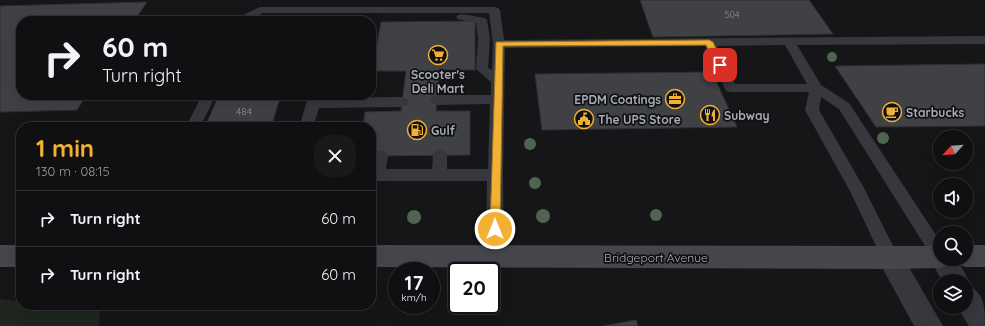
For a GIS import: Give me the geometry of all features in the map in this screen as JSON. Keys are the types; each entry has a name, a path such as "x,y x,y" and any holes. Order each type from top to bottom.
{"main road":[{"path":"0,256 16,256"},
{"name":"Bridgeport Avenue","path":"376,256 890,258 933,256"},
{"path":"973,256 985,256"}],"street":[{"path":"890,258 929,326"},
{"path":"973,308 984,326"}],"lane":[{"path":"376,9 389,18 460,17 481,20 484,38 482,69 498,81"},
{"path":"249,16 260,10 494,10 499,44 494,256"},
{"path":"342,16 344,10"},
{"path":"499,44 985,40"},
{"path":"709,42 731,88 816,88"},
{"path":"789,42 816,88 844,106 933,245"},
{"path":"816,88 812,110 858,192 890,258"},
{"path":"443,104 497,99"},
{"path":"196,122 206,100"},
{"path":"308,122 315,100"},
{"path":"324,100 388,107 402,102"},
{"path":"439,175 440,155"},
{"path":"376,170 381,156"},
{"path":"376,175 495,175"}],"shaded area":[{"path":"0,299 16,301 16,310 100,310 99,326 0,326"}],"building":[{"path":"640,0 809,0 833,34 653,37"},
{"path":"147,2 137,16 16,16 16,100 83,100 77,110 0,112 0,6"},
{"path":"475,21 475,70 439,70 436,111 470,111 470,155 376,156 376,122 364,122 365,112 401,111 406,71 376,71 376,49 381,22"},
{"path":"985,64 985,126 876,127 835,66"},
{"path":"712,72 737,127 542,130 535,74"},
{"path":"217,100 279,100 273,122 207,122"},
{"path":"636,320 638,326 603,326"}],"place":[{"name":"Scooter's Deli Mart","path":"438,55"},
{"name":"EPDM Coatings","path":"675,99"},
{"name":"Starbucks","path":"892,112"},
{"name":"Subway","path":"710,115"},
{"name":"The UPS Store","path":"584,119"},
{"name":"Gulf","path":"417,130"}],"route":[{"path":"495,229 499,44 709,42 720,65"}]}
